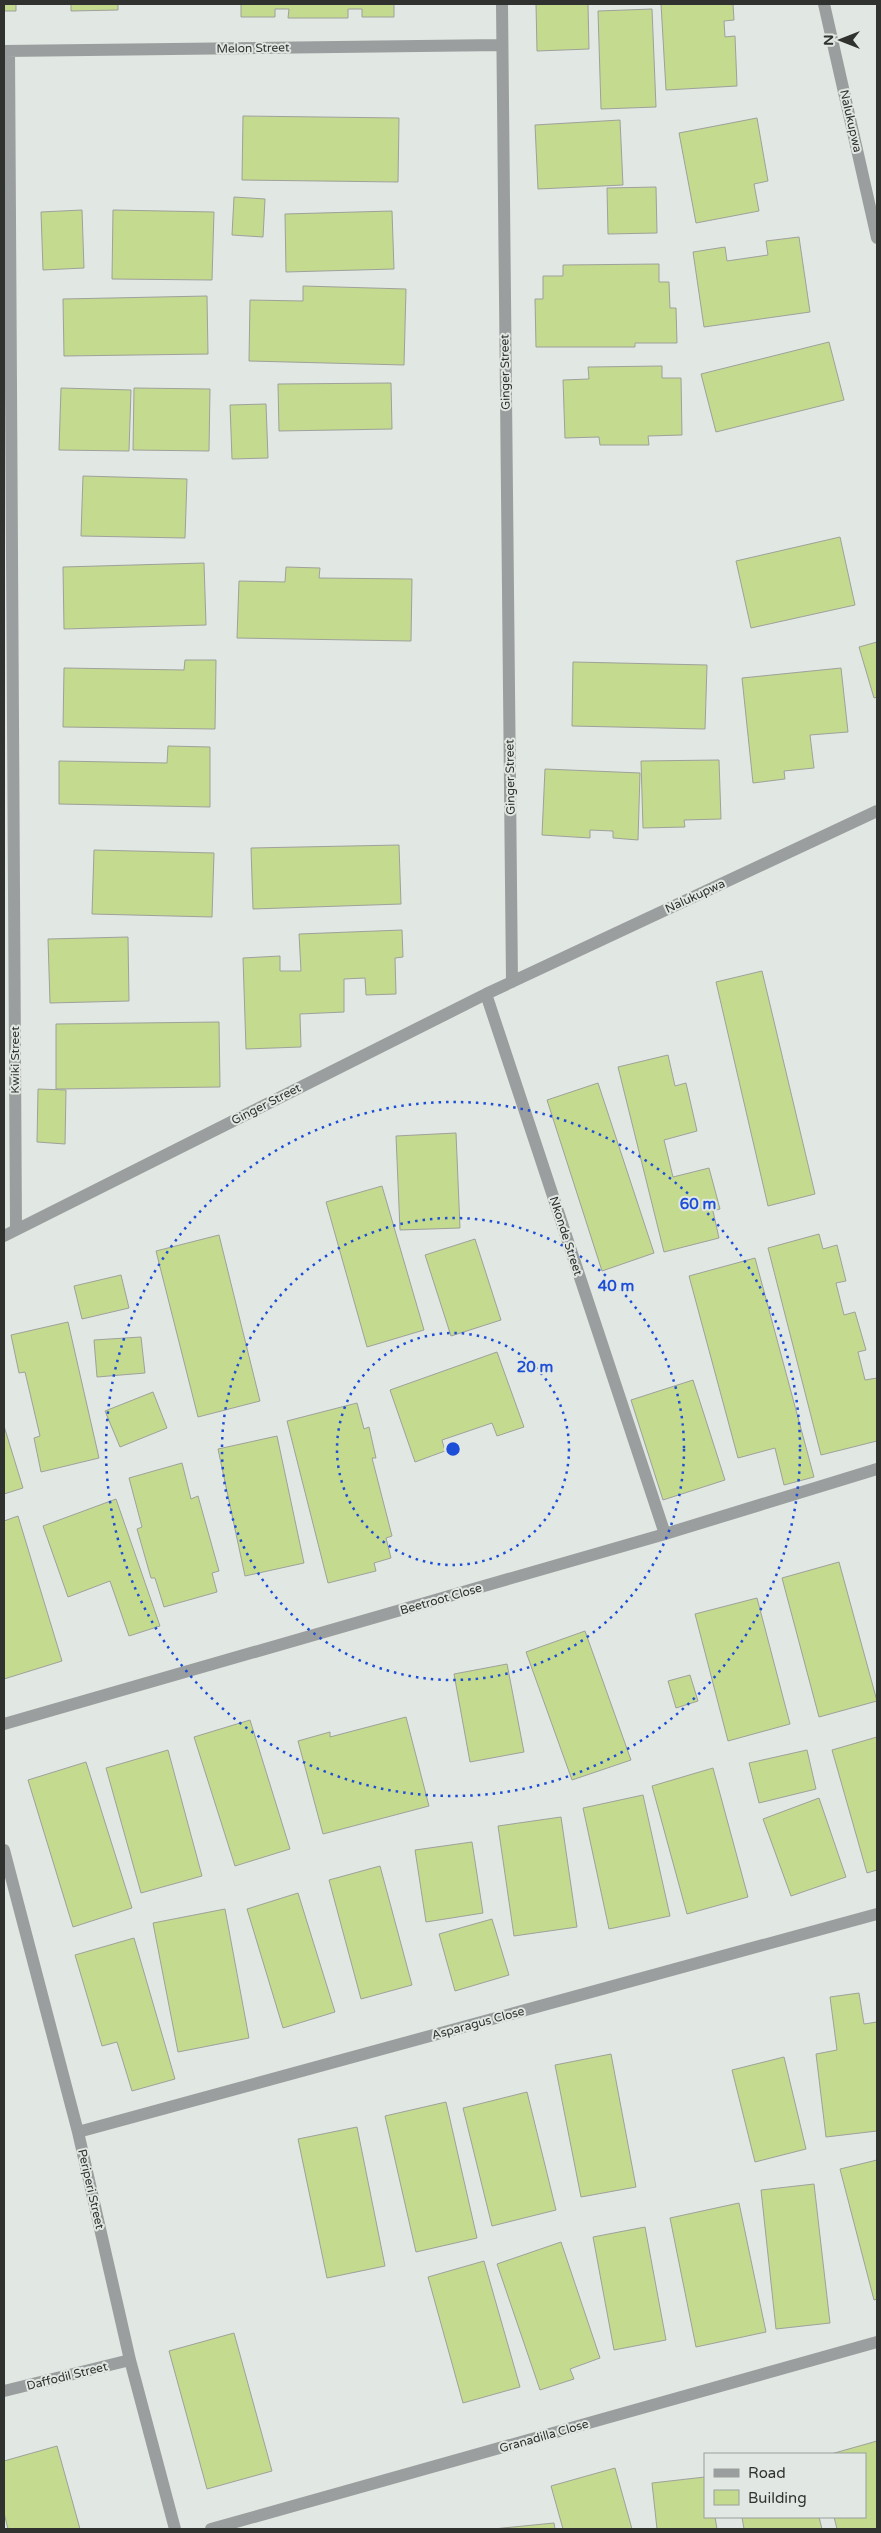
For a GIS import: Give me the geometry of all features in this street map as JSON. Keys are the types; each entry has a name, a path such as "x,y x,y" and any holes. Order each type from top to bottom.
{"street":[{"name":"Ginger Street","path":"4,1236 512,982 502,4"},
{"name":"Nalukupwa","path":"824,4 877,238"},
{"name":"Melon Street","path":"7,51 502,44"},
{"name":"Kwiki Street","path":"7,51 8,416 16,1229"},
{"name":"Nalukupwa","path":"512,982 877,811"},
{"name":"Nkonde Street","path":"486,994 665,1534"},
{"name":"Beetroot Close","path":"4,1724 665,1534 877,1469"},
{"name":"Periperi Street","path":"4,1850 78,2132 130,2360 175,2529"},
{"name":"Asparagus Close","path":"78,2132 877,1914"},
{"name":"Granadilla Close","path":"211,2529 877,2342"},
{"name":"Daffodil Street","path":"4,2391 130,2360"}],"building":[{"path":"4,4 16,4 16,11 4,11"},
{"path":"71,4 118,4 118,10 71,11"},
{"path":"241,4 394,4 394,17 362,17 362,9 348,9 348,18 288,18 289,9 275,9 275,17 241,17"},
{"path":"536,4 588,4 589,49 537,51"},
{"path":"661,4 733,4 734,20 724,21 725,37 735,36 737,86 666,90"},
{"path":"652,9 656,107 601,109 598,11"},
{"path":"243,116 399,118 398,182 242,180"},
{"path":"757,118 768,181 754,184 759,211 696,223 679,133"},
{"path":"620,120 623,185 538,189 535,125"},
{"path":"656,187 657,233 608,234 607,188"},
{"path":"234,197 265,199 263,237 232,235"},
{"path":"82,210 84,268 43,270 41,212"},
{"path":"113,210 214,212 212,280 112,279"},
{"path":"392,211 394,269 286,272 285,214"},
{"path":"799,237 810,312 704,327 693,252 725,247 727,261 768,255 766,241"},
{"path":"659,264 659,282 669,282 670,308 676,308 677,343 635,343 635,347 536,347 535,299 543,299 543,276 563,276 563,265"},
{"path":"303,286 406,289 404,365 249,361 250,300 303,301"},
{"path":"207,296 208,354 64,356 63,299"},
{"path":"829,342 844,400 716,432 701,374"},
{"path":"662,366 662,378 681,378 682,435 648,436 649,445 600,445 599,437 565,438 563,380 589,379 588,367"},
{"path":"391,383 392,429 279,431 278,384"},
{"path":"61,388 131,390 129,451 59,450"},
{"path":"134,388 210,389 209,451 133,450"},
{"path":"266,404 268,458 232,459 230,405"},
{"path":"83,476 187,479 185,538 81,536"},
{"path":"840,537 855,605 751,628 736,561"},
{"path":"204,563 206,625 64,629 63,567"},
{"path":"286,567 320,568 319,578 412,579 411,641 237,638 239,581 285,582"},
{"path":"877,642 877,697 874,698 859,647"},
{"path":"185,660 216,660 215,729 63,727 64,668 184,670"},
{"path":"573,662 707,665 705,729 572,726"},
{"path":"841,668 848,732 810,735 814,768 784,771 785,779 753,783 742,678"},
{"path":"168,746 210,747 210,807 59,804 59,761 167,763"},
{"path":"719,760 721,819 684,820 685,827 643,828 641,761"},
{"path":"545,769 640,773 638,840 613,838 613,831 590,830 590,838 542,835"},
{"path":"399,845 401,904 253,909 251,848"},
{"path":"94,850 214,853 212,917 92,914"},
{"path":"402,930 403,957 395,958 396,994 366,995 365,978 344,979 344,1012 300,1014 301,1047 246,1049 243,958 280,956 280,971 301,971 299,934"},
{"path":"128,937 129,1001 50,1003 48,939"},
{"path":"762,971 815,1194 768,1206 716,982"},
{"path":"219,1022 220,1087 56,1089 56,1024"},
{"path":"668,1055 675,1086 686,1083 697,1131 664,1140 673,1177 709,1168 720,1209 713,1211 719,1238 664,1252 618,1067"},
{"path":"598,1083 654,1253 602,1271 547,1100"},
{"path":"38,1089 66,1090 65,1144 37,1142"},
{"path":"456,1133 460,1228 400,1230 396,1136"},
{"path":"382,1186 424,1330 367,1347 326,1202"},
{"path":"819,1234 823,1249 837,1245 846,1281 836,1283 844,1315 855,1312 866,1350 858,1352 865,1380 877,1378 877,1441 821,1455 768,1248"},
{"path":"219,1235 260,1401 198,1417 156,1251"},
{"path":"475,1239 501,1320 451,1336 425,1255"},
{"path":"755,1258 814,1477 784,1485 775,1448 738,1458 689,1276"},
{"path":"121,1275 129,1308 82,1319 74,1286"},
{"path":"68,1322 99,1458 41,1472 34,1438 40,1436 25,1372 19,1373 11,1335"},
{"path":"141,1337 145,1373 97,1377 94,1340"},
{"path":"497,1352 524,1427 497,1436 492,1423 442,1440 445,1451 415,1462 390,1390"},
{"path":"693,1380 725,1480 663,1500 631,1400"},
{"path":"153,1392 167,1428 120,1447 105,1411"},
{"path":"357,1403 364,1429 369,1427 376,1458 372,1458 392,1536 386,1538 391,1558 374,1563 376,1571 328,1583 287,1421"},
{"path":"4,1426 23,1488 4,1494"},
{"path":"277,1436 304,1563 245,1576 218,1449"},
{"path":"182,1463 191,1499 198,1496 219,1571 212,1573 217,1592 164,1607 155,1578 151,1578 137,1529 142,1527 129,1478"},
{"path":"116,1499 160,1626 129,1636 110,1581 68,1597 43,1526"},
{"path":"18,1516 62,1661 4,1679 4,1521"},
{"path":"839,1562 877,1701 819,1717 782,1578"},
{"path":"757,1598 790,1724 728,1741 695,1614"},
{"path":"585,1631 631,1760 572,1780 526,1652"},
{"path":"507,1664 524,1752 470,1762 454,1674"},
{"path":"690,1675 698,1701 676,1708 668,1681"},
{"path":"406,1717 429,1806 323,1834 298,1741 330,1732 330,1737"},
{"path":"250,1720 290,1849 235,1866 194,1737"},
{"path":"877,1737 877,1870 867,1873 832,1750"},
{"path":"168,1750 202,1876 141,1893 106,1768"},
{"path":"807,1750 816,1789 759,1803 749,1763"},
{"path":"86,1762 132,1908 73,1927 28,1780"},
{"path":"713,1768 748,1897 687,1914 652,1786"},
{"path":"643,1795 670,1916 609,1929 583,1808"},
{"path":"819,1798 846,1877 791,1896 763,1819"},
{"path":"561,1817 577,1927 514,1936 498,1826"},
{"path":"472,1842 483,1913 426,1922 415,1850"},
{"path":"380,1866 412,1985 361,1999 329,1880"},
{"path":"298,1893 335,2012 283,2028 247,1909"},
{"path":"225,1909 249,2038 178,2052 153,1923"},
{"path":"492,1919 509,1975 455,1991 439,1934"},
{"path":"134,1938 175,2079 132,2091 117,2042 102,2046 75,1955"},
{"path":"859,1993 864,2024 877,2022 877,2131 826,2137 816,2054 837,2050 830,1997"},
{"path":"611,2054 636,2187 581,2197 555,2065"},
{"path":"784,2057 806,2149 755,2162 732,2070"},
{"path":"527,2092 556,2210 492,2226 463,2108"},
{"path":"446,2102 477,2238 416,2252 385,2116"},
{"path":"357,2127 385,2266 327,2278 298,2139"},
{"path":"877,2160 877,2299 874,2300 840,2169"},
{"path":"814,2184 830,2323 776,2329 761,2190"},
{"path":"739,2203 766,2332 696,2347 670,2218"},
{"path":"645,2227 666,2340 614,2350 593,2237"},
{"path":"561,2242 600,2358 570,2369 574,2379 540,2390 497,2264"},
{"path":"484,2261 520,2387 463,2403 428,2277"},
{"path":"234,2333 272,2471 207,2489 169,2351"},
{"path":"877,2441 877,2529 837,2529 834,2518 866,2518 866,2453 835,2453"},
{"path":"57,2446 80,2529 8,2529 4,2513 4,2461"},
{"path":"615,2468 632,2529 563,2529 551,2486"},
{"path":"704,2477 704,2518 715,2518 717,2529 657,2529 652,2483"},
{"path":"742,2518 819,2518 822,2529 744,2529"},
{"path":"554,2523 555,2529 493,2529"}]}
